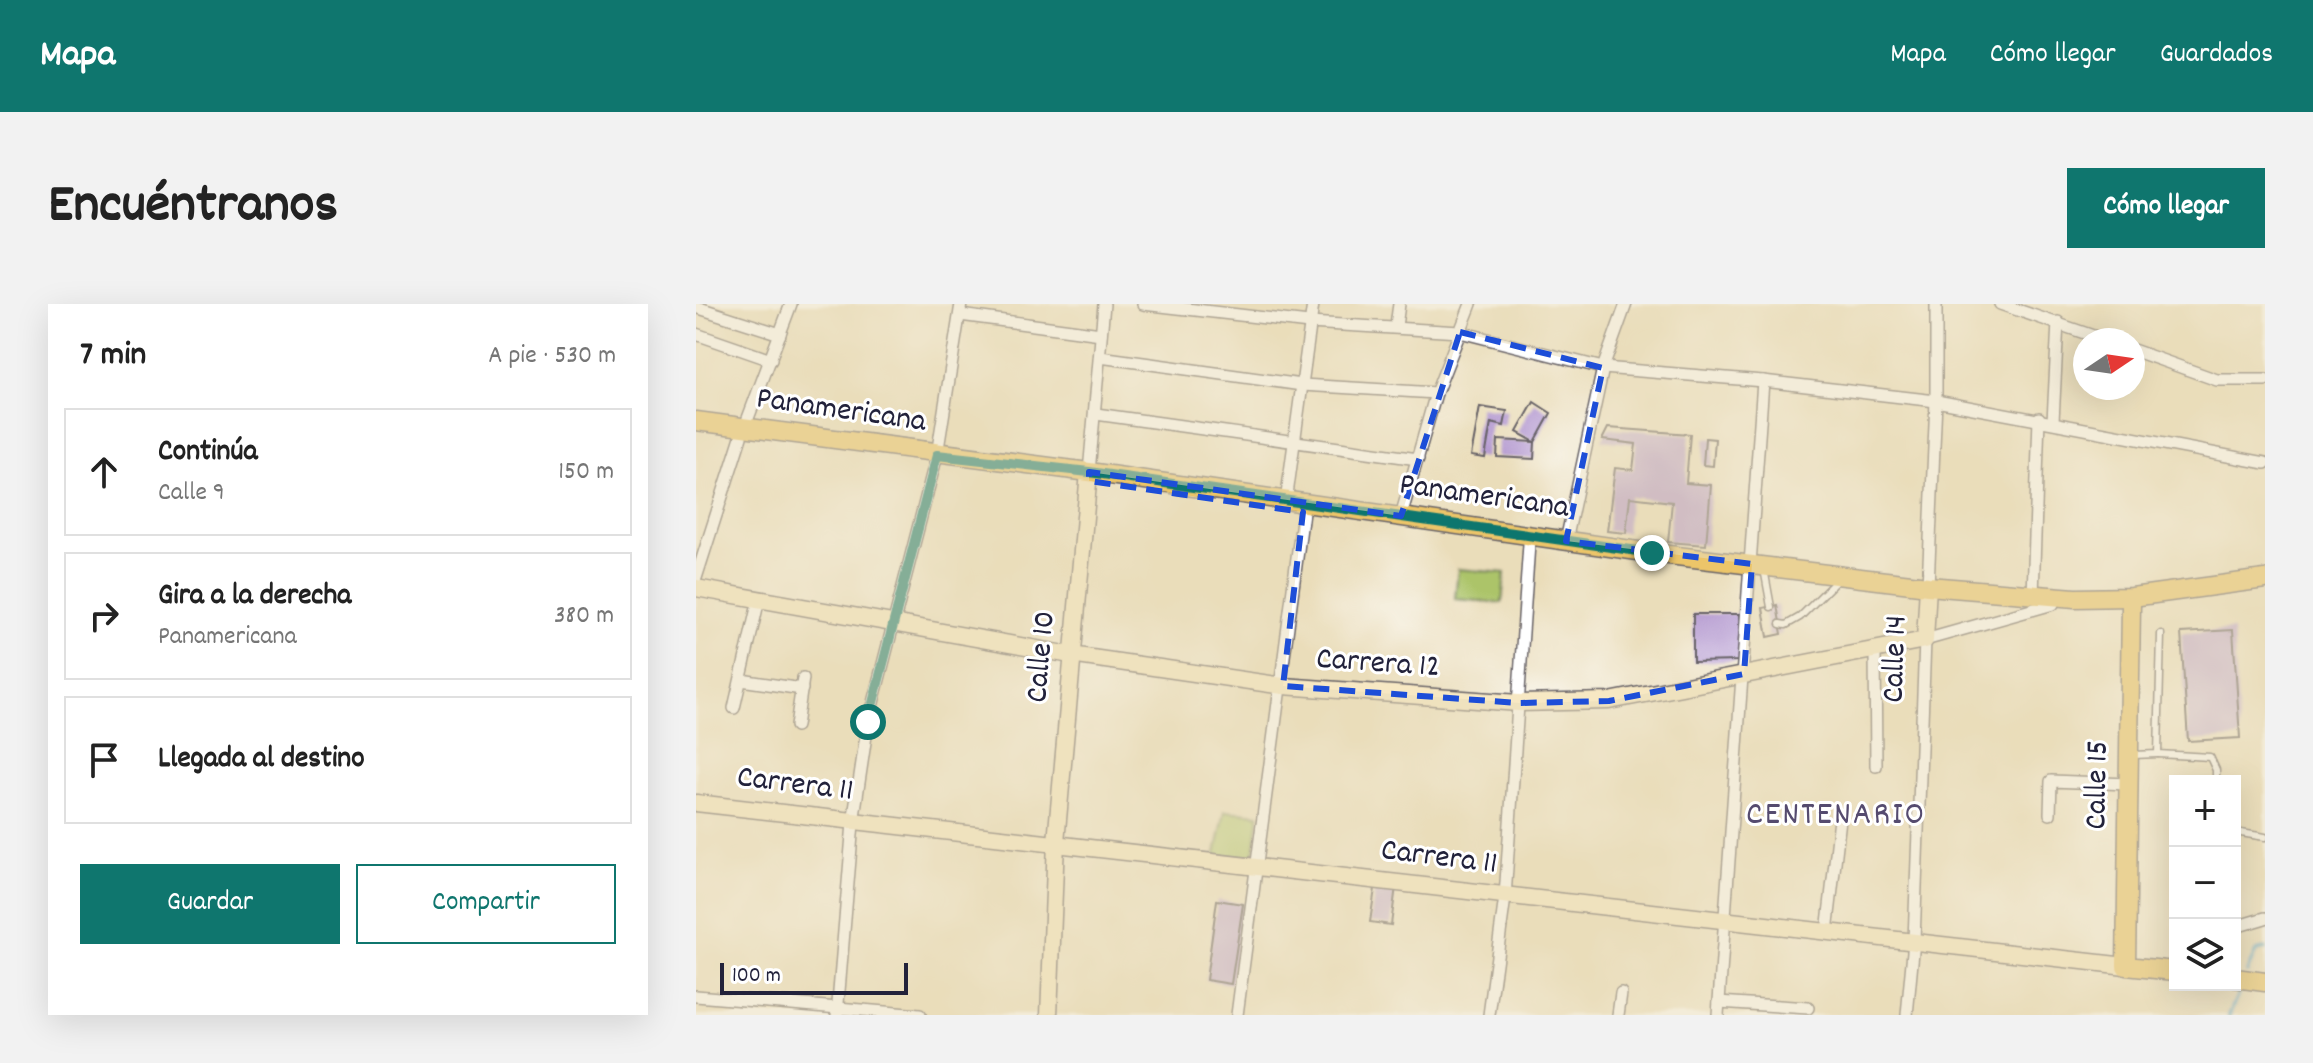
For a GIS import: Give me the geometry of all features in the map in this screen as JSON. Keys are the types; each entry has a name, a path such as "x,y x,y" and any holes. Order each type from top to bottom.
{"main road":[{"name":"Panamericana","path":"696,421 742,433"},
{"name":"Panamericana","path":"696,429 1401,516 1835,582 1928,590 2132,597 2265,579"},
{"name":"Panamericana","path":"1089,476 1303,512 1529,544 2053,604 2131,605 2265,587"},
{"name":"Calle 15","path":"2126,966 2131,605"},
{"name":"Carrera 11","path":"2126,966 2169,970"},
{"path":"2241,979 2265,982"}],"street":[{"path":"696,578 742,433 791,304"},
{"name":"Calle 10","path":"1049,1015 1056,842 1104,304"},
{"path":"1143,304 1309,323 1460,332 1603,368 1763,381 1936,401 2265,463"},
{"path":"1286,502 1313,304"},
{"path":"1396,326 1399,304"},
{"path":"1401,516 1436,393 1471,304"},
{"path":"1566,541 1603,368 1626,304"},
{"name":"Calle 14","path":"1907,1015 1914,941 1936,401 1936,304"},
{"path":"2000,304 2074,328"},
{"path":"696,307 780,334"},
{"path":"837,1012 853,823 868,722 891,623 936,459 961,309 1101,334"},
{"path":"2053,421 2058,322"},
{"path":"696,334 771,360"},
{"path":"2145,354 2217,380 2265,380"},
{"path":"1100,357 1302,385 1436,393"},
{"path":"1718,1015 1744,674 1756,570 1763,381"},
{"path":"1096,414 1418,459"},
{"path":"2033,595 2039,418"},
{"path":"1237,1015 1255,867 1283,686 1303,512"},
{"path":"1489,1015 1505,897 1529,544"},
{"name":"Carrera 12","path":"696,588 1071,655 1283,686 1519,703 1609,701 1875,651 2053,604"},
{"path":"734,708 759,599"},
{"path":"1875,651 1876,766"},
{"path":"741,680 802,683 796,726"},
{"path":"2050,814 2051,781 2129,784"},
{"name":"Carrera 11","path":"696,803 2126,966"},
{"path":"1827,932 1840,819"},
{"path":"2241,925 2265,918"},
{"path":"1618,1015 1621,993"},
{"path":"696,996 837,1012 920,1015"},
{"path":"1719,1002 1808,1008"}],"lane":[{"path":"1756,570 1771,607"},
{"path":"1780,624 1786,625 1800,617 1835,582"},
{"path":"2158,754 2161,634"},
{"path":"2129,756 2210,757 2216,775"},
{"path":"2241,833 2265,837"}],"highlighted area":[{"path":"1460,332 1603,368 1566,541 1752,564 1744,674 1609,701 1519,703 1283,686 1303,512 1089,481 1089,472 1401,516"}],"green space":[{"path":"1458,569 1505,573 1502,603 1455,599"},
{"path":"1225,811 1259,814 1253,864 1215,858"}],"building":[{"path":"1534,402 1551,413 1535,442 1517,432"},
{"path":"1480,407 1507,411 1504,426 1491,423 1485,458 1471,456"},
{"path":"1608,428 1690,434 1686,483 1711,485 1706,545 1668,542 1672,502 1630,497 1626,533 1607,531 1615,468 1633,470 1636,444 1602,440"},
{"path":"1705,438 1715,439 1713,466 1703,465"},
{"path":"1498,440 1535,442 1534,459 1497,457"},
{"path":"1777,605 1782,634 1768,637 1763,608"},
{"path":"1693,614 1739,614 1740,661 1693,662"},
{"path":"2233,630 2240,738 2188,741 2181,633"},
{"path":"1376,882 1396,886 1391,925 1370,922"},
{"path":"1217,900 1243,904 1231,984 1206,980"}],"waterway":[{"path":"2247,972 2256,951 2265,949"},
{"path":"2229,1015 2242,984"}],"district":[{"name":"CENTENARIO","path":"1836,816"}],"route":[{"path":"868,722 891,623 937,455 1089,472 1652,553"}]}
